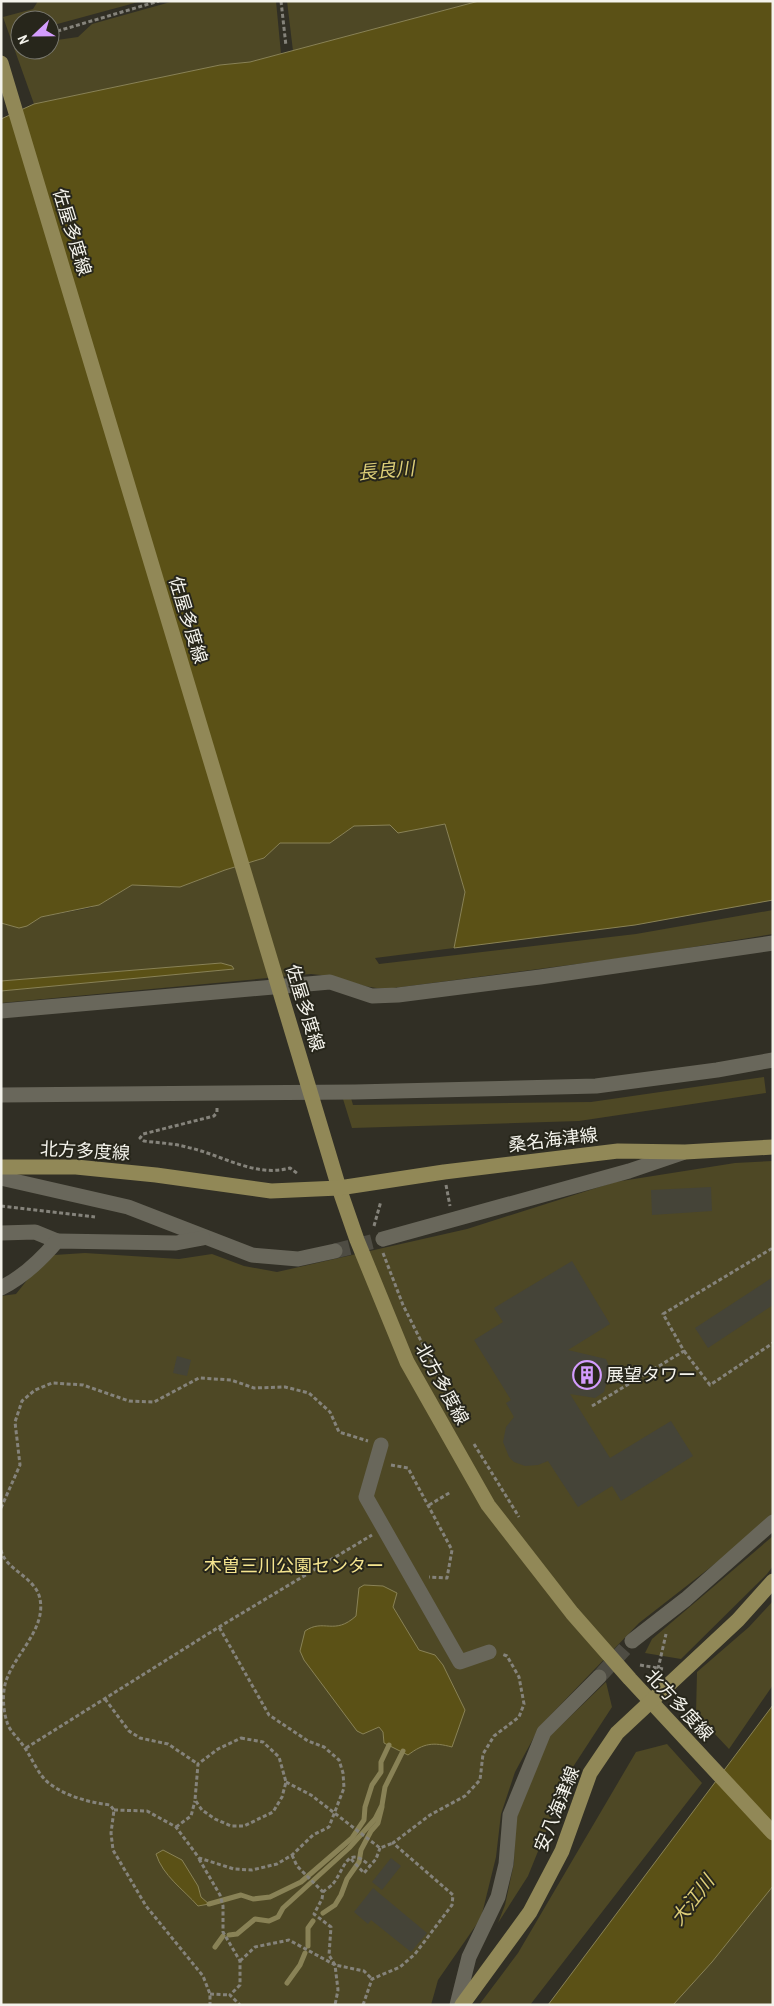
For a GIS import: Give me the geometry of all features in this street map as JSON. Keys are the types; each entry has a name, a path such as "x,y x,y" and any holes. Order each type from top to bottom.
{"main road":[{"name":"佐屋多度線","path":"1,63 339,1188"},
{"name":"桑名海津線","path":"339,1188 444,1172 618,1151 684,1152 773,1147"},
{"name":"北方多度線","path":"1,1167 76,1167 156,1175 271,1192 339,1188 357,1240 407,1362 488,1505 572,1613 649,1701 773,1833"},
{"name":"安八海津線","path":"462,2005 530,1912 562,1851 590,1773 617,1733 649,1701 738,1620 773,1582"}],"street":[{"path":"1,1011 330,982 372,996 398,994 540,978 773,943"},
{"path":"1,1095 355,1092 596,1086 717,1070 773,1060"},
{"path":"379,1237 453,1221 628,1171 684,1152"},
{"path":"1,1178 128,1207 203,1238 252,1255 298,1259 335,1251"},
{"path":"1,1233 35,1232 57,1241 176,1243 203,1238"},
{"path":"1,1288 14,1282 57,1241"},
{"path":"382,1445 366,1497 460,1662 489,1652"},
{"path":"632,1641 686,1599 773,1522"},
{"path":"457,2005 469,1957 498,1897 506,1864 510,1815 544,1732 598,1677"}],"path":[{"path":"60,30 159,1"},
{"path":"281,1 286,46"},
{"path":"216,1092 217,1112 214,1116 143,1134 140,1138 144,1141 187,1147 257,1169 280,1171 290,1168 299,1175"},
{"path":"444,1172 453,1221"},
{"path":"381,1201 379,1237 403,1305 460,1421"},
{"path":"1,1206 104,1218"},
{"path":"773,1252 771,1250 664,1314 684,1351 710,1385 773,1343"},
{"path":"592,1406 684,1351"},
{"path":"1,1508 20,1465 15,1422 22,1401 35,1390 52,1383 83,1385 129,1401 154,1402 199,1378 231,1380 254,1388 285,1387 309,1393 330,1412 339,1432 382,1445"},
{"path":"470,1438 522,1522"},
{"path":"376,1462 408,1468 452,1550 447,1578 411,1576"},
{"path":"429,1505 451,1492"},
{"path":"26,1748 219,1627 383,1528"},
{"path":"1,1550 2,1558 26,1578 40,1597 41,1614 34,1632 19,1653 6,1681 3,1698 7,1724 26,1748 48,1783 69,1795 88,1802 110,1804 114,1810 111,1833 113,1850 146,1906 203,1976 210,1994 210,2005"},
{"path":"199,1858 234,1869 252,1870 277,1864 292,1855 313,1835 329,1828 344,1788 343,1773 339,1760 324,1746 301,1737 269,1715 219,1627"},
{"path":"658,1669 666,1633"},
{"path":"351,1860 364,1873 376,1859 380,1848 393,1843 430,1815 465,1796 480,1780 483,1754 494,1736 519,1717 524,1704 519,1677 507,1656 489,1652"},
{"path":"637,1662 642,1667 671,1670"},
{"path":"105,1699 129,1732 140,1738 168,1744 198,1764"},
{"path":"195,1800 202,1810 215,1819 232,1826 244,1826 273,1812 282,1797 286,1782 279,1757 272,1748 258,1741 241,1738 230,1742 198,1764"},
{"path":"176,1827 191,1816 195,1800 198,1764"},
{"path":"286,1782 311,1795 335,1816 380,1848"},
{"path":"114,1810 147,1811 176,1827 199,1858 220,1895 223,1906 223,1932 240,1961 240,1985 230,1995"},
{"path":"363,2005 372,1979 400,1966 415,1954 452,1905 453,1895 393,1843"},
{"path":"292,1855 304,1874 322,1892 322,1898 314,1914 331,1927 329,1955 335,1965 338,1990 335,2005"},
{"path":"322,1892 332,1885 344,1862 351,1860 354,1856 361,1858 370,1866"},
{"path":"240,1961 255,1947 289,1940 335,1965 364,1970 372,1979"},
{"path":"210,1994 230,1995 240,2005"}],"green space":[{"path":"38,1 142,1 60,23 60,10 29,10 33,9"},
{"path":"174,1 276,1 281,54 250,62 220,65 34,104 18,60 60,60 60,40 78,37 92,24"},
{"path":"287,1 479,1 293,51"},
{"path":"10,15 10,37 3,17"},
{"path":"445,824 465,892 454,948 375,958 379,964 636,934 773,910 773,934 638,956 386,989 311,974 1,1003 1,991 233,969 221,963 1,981 1,923 19,928 41,917 90,908 106,901 132,885 180,887 264,858 280,843 330,843 354,826 390,825 398,833"},
{"path":"764,1077 766,1093 579,1121 352,1128 343,1099 351,1098 353,1105 591,1102"},
{"name":"木曽三川公園センター","path":"773,1161 773,1514 757,1531 639,1623 540,1726 515,1772 501,1814 496,1857 481,1918 438,1980 431,2005 1,2005 1,1296 16,1294 40,1264 54,1255 85,1253 179,1259 212,1254 244,1266 277,1272 467,1229 615,1182 735,1163"},
{"path":"773,1536 773,1566 681,1659 645,1653 652,1639"},
{"path":"773,1601 773,1685 729,1749 696,1714 697,1672 749,1627"},
{"path":"606,1682 612,1707 571,1770 528,1876 498,1923 505,1905 514,1863 515,1821 549,1737"},
{"path":"667,1744 702,1783 530,2005 479,2005 518,1953 636,1752"},
{"path":"773,1886 773,2005 673,2005 712,1962"}],"water":[{"name":"長良川","path":"479,1 773,1 773,900 635,925 454,948 465,892 445,824 398,833 390,825 354,826 330,843 280,843 264,858 180,887 132,885 99,905 41,917 27,926 19,928 1,923 1,119 34,104 220,65 250,62"},
{"path":"221,963 232,966 234,969 1,991 1,981"},
{"path":"364,1585 383,1586 397,1593 393,1607 419,1650 435,1655 443,1665 465,1710 452,1747 439,1744 429,1745 419,1748 408,1755 384,1743 383,1732 379,1727 363,1734 357,1731 304,1660 300,1651 305,1631 318,1626 341,1625 356,1616 359,1588"},
{"name":"大江川","path":"773,1705 773,1886 712,1962 673,2005 548,2005"},
{"path":"163,1850 182,1860 198,1886 201,1897 209,1904 198,1906 168,1876 156,1854"}],"building":[{"path":"711,1187 712,1211 652,1215 651,1190"},
{"path":"572,1261 610,1324 568,1350 606,1359 610,1369 604,1392 595,1398 570,1394 610,1458 671,1421 693,1456 621,1501 612,1486 578,1507 548,1461 538,1465 525,1466 514,1462 509,1457 503,1442 506,1427 514,1417 506,1403 511,1400 474,1340 503,1322 494,1308"},
{"path":"773,1277 773,1305 708,1348 695,1328"},
{"path":"177,1356 191,1360 187,1376 173,1373"},
{"path":"391,1858 401,1866 382,1890 372,1882"},
{"path":"373,1888 427,1933 411,1952 371,1920 368,1924 354,1912"}],"waterway":[{"path":"209,1904 241,1895 253,1899 270,1897 301,1882 352,1838 364,1820 365,1807 372,1785 381,1772 381,1762 389,1745"},
{"path":"229,1935 237,1934 255,1919 269,1921 278,1917 283,1908 349,1848 375,1819 382,1805 385,1787 403,1751"},
{"path":"323,1913 335,1905 341,1895 347,1879 359,1862 361,1850 371,1831 378,1823 382,1807"},
{"path":"308,1946 308,1928 313,1921"},
{"path":"215,1947 223,1936"},
{"path":"287,1983 300,1965 305,1953"}],"tunnel":[{"path":"335,1251 383,1239"},
{"path":"599,1677 632,1641"}],"place":[{"name":"展望タワー","path":"587,1375"}]}
